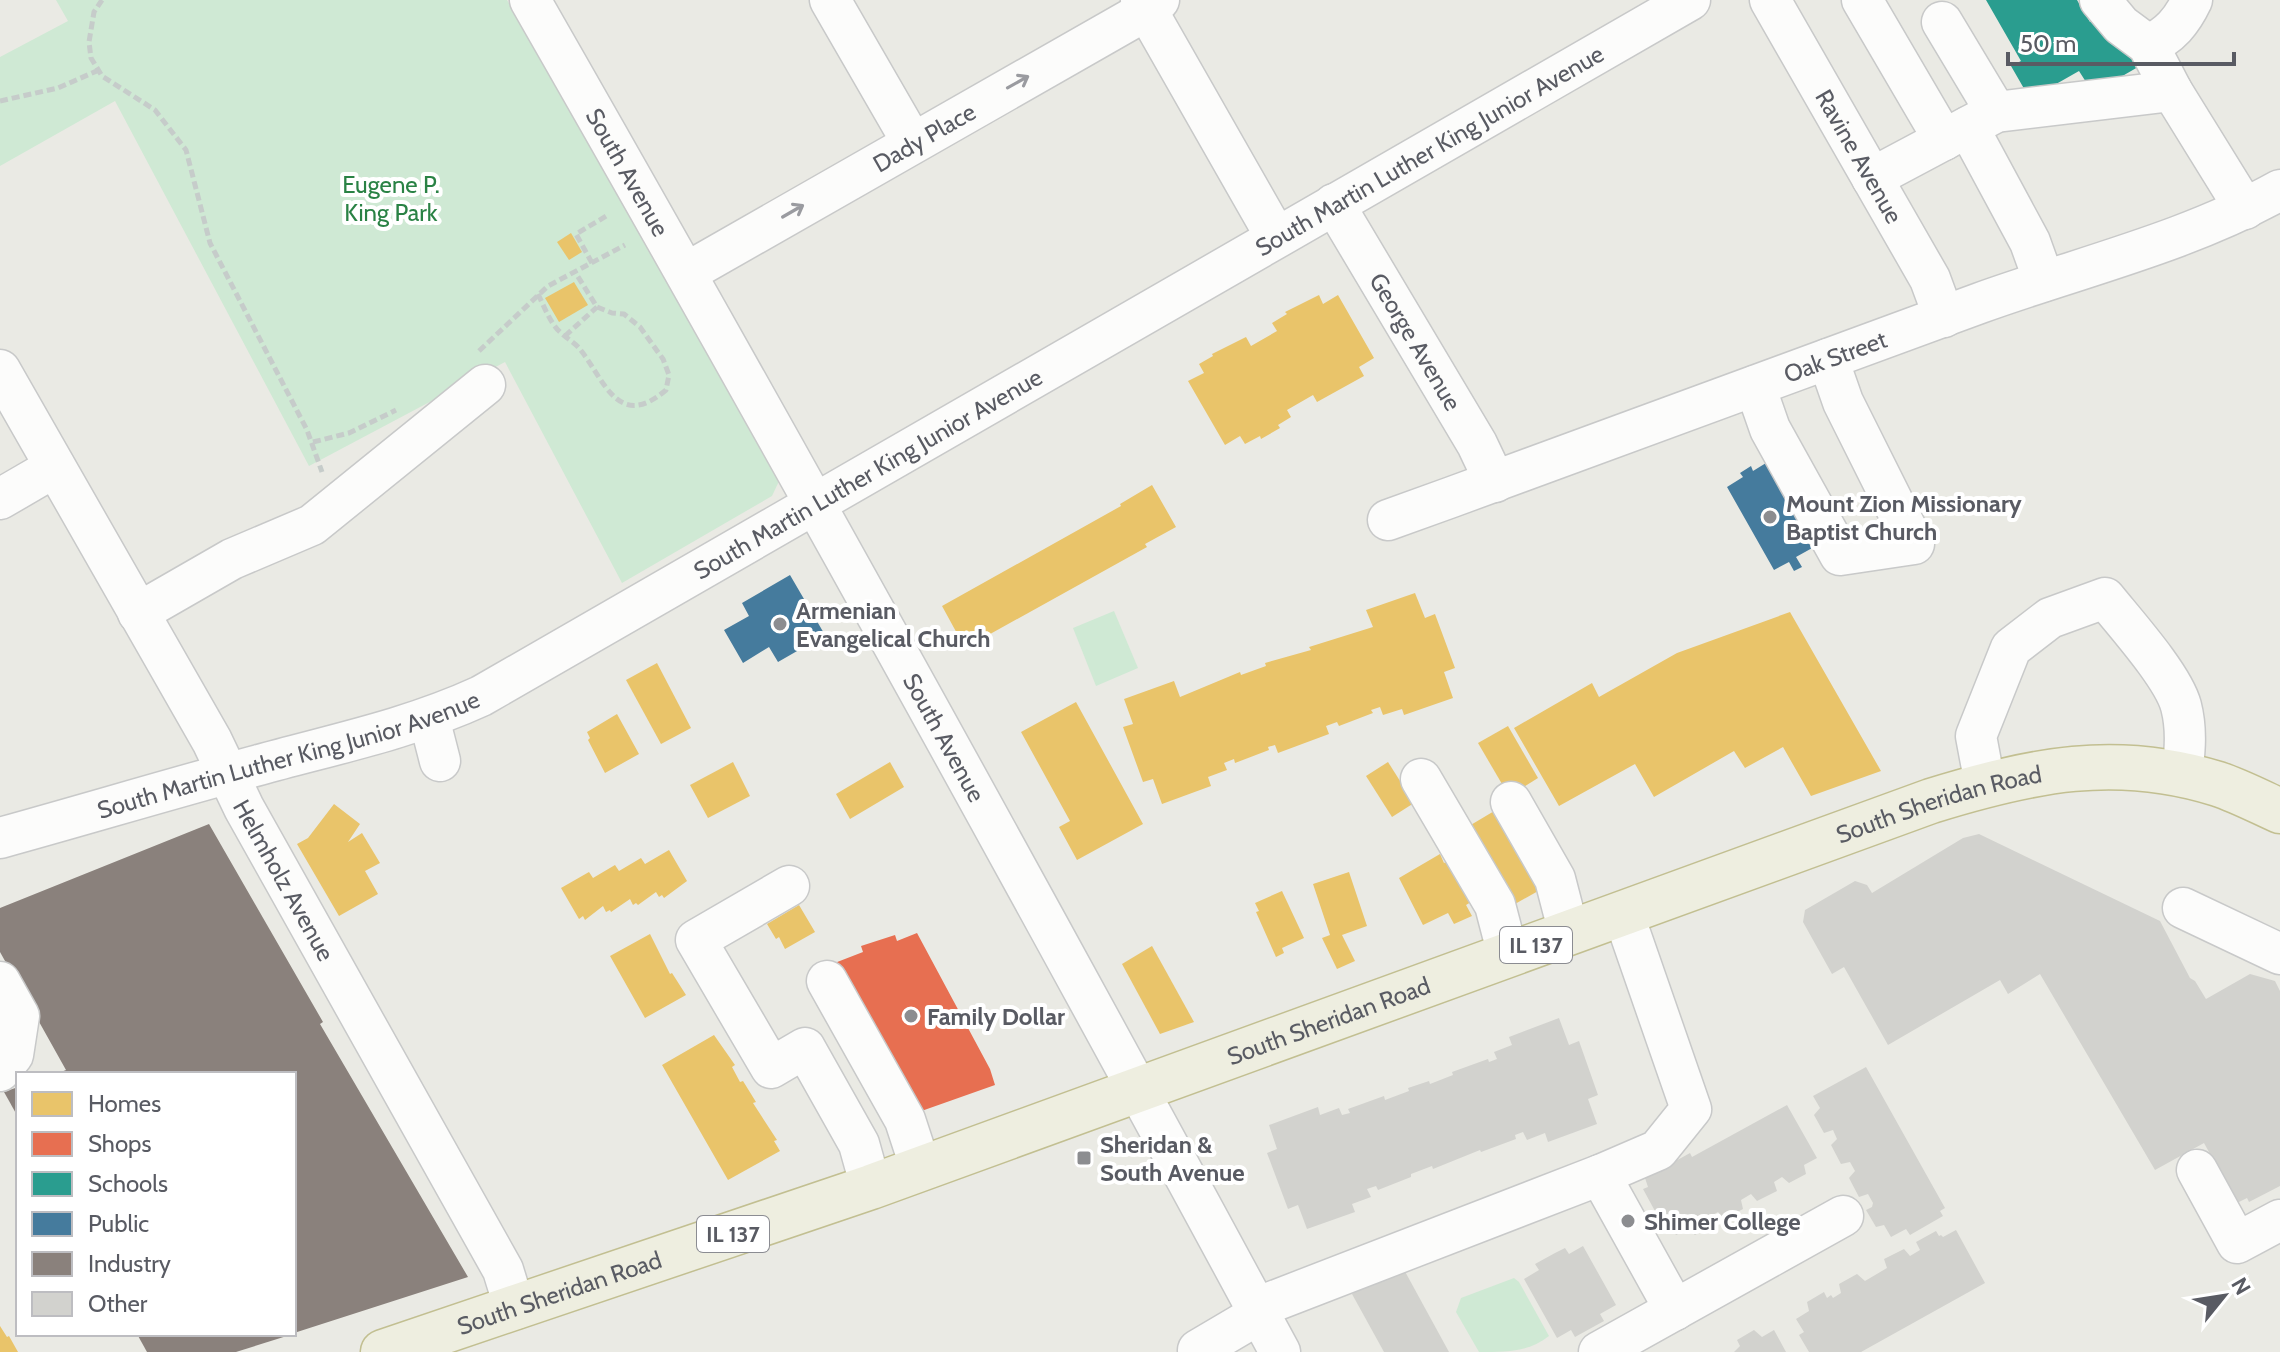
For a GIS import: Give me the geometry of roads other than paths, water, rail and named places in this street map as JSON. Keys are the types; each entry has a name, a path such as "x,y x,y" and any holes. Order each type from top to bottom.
{"highway":[{"name":"South Sheridan Road","path":"383,1352 871,1187 1985,784 2067,769 2110,766 2182,775 2221,785 2280,811"}],"street":[{"name":"South Avenue","path":"530,0 816,503 1139,1089 1280,1352"},
{"path":"830,0 912,142"},
{"name":"South Martin Luther King Junior Avenue","path":"0,838 374,736 481,696 1690,0"},
{"name":"Ravine Avenue","path":"1770,0 1930,279 1944,317"},
{"path":"1862,0 1969,126 2030,242 2044,281"},
{"path":"2100,0 2121,25 2148,45 2172,91 2245,209"},
{"path":"2148,45 2161,40 2182,20 2192,0"},
{"name":"Dady Place","path":"686,273 1149,3"},
{"path":"1149,3 1276,237"},
{"path":"1942,22 1969,126"},
{"path":"1872,178 1969,126 2172,91"},
{"name":"Oak Street","path":"1388,520 2245,209 2280,190"},
{"name":"George Avenue","path":"1334,204 1477,444 1495,482"},
{"path":"1755,386 1770,429 1840,555 1914,544 1843,402 1828,359"},
{"path":"138,613 232,559 312,525 337,507 481,369"},
{"name":"Helmholz Avenue","path":"0,370 228,774 351,982 503,1270 515,1309"},
{"path":"0,499 55,467"},
{"path":"1985,784 1976,736 2011,648 2050,618 2105,598 2152,656 2180,702 2186,739 2182,775"},
{"path":"429,718 440,761"},
{"path":"1421,779 1495,905 1508,955"},
{"path":"1511,802 1555,879 1569,933"},
{"path":"789,886 696,940 771,1068 805,1048 859,1144 871,1187"},
{"path":"2183,908 2280,954"},
{"path":"1198,1350 1258,1311 1658,1150 1691,1109 1623,913"},
{"path":"827,981 905,1120 921,1169"},
{"path":"0,982 19,1016 13,1055 0,1071"},
{"path":"2197,1170 2237,1243 2280,1220"},
{"path":"1600,1175 1675,1310"},
{"path":"1599,1352 1843,1216"}],"place":[{"name":"Mount Zion Missionary Baptist Church","path":"1770,517"},
{"name":"Armenian Evangelical Church","path":"780,624"},
{"name":"Family Dollar","path":"911,1016"},
{"name":"Sheridan & South Avenue","path":"1084,1158"},
{"name":"Shimer College","path":"1628,1221"}],"park label":[{"name":"Eugene P. King Park","path":"391,198"}]}
